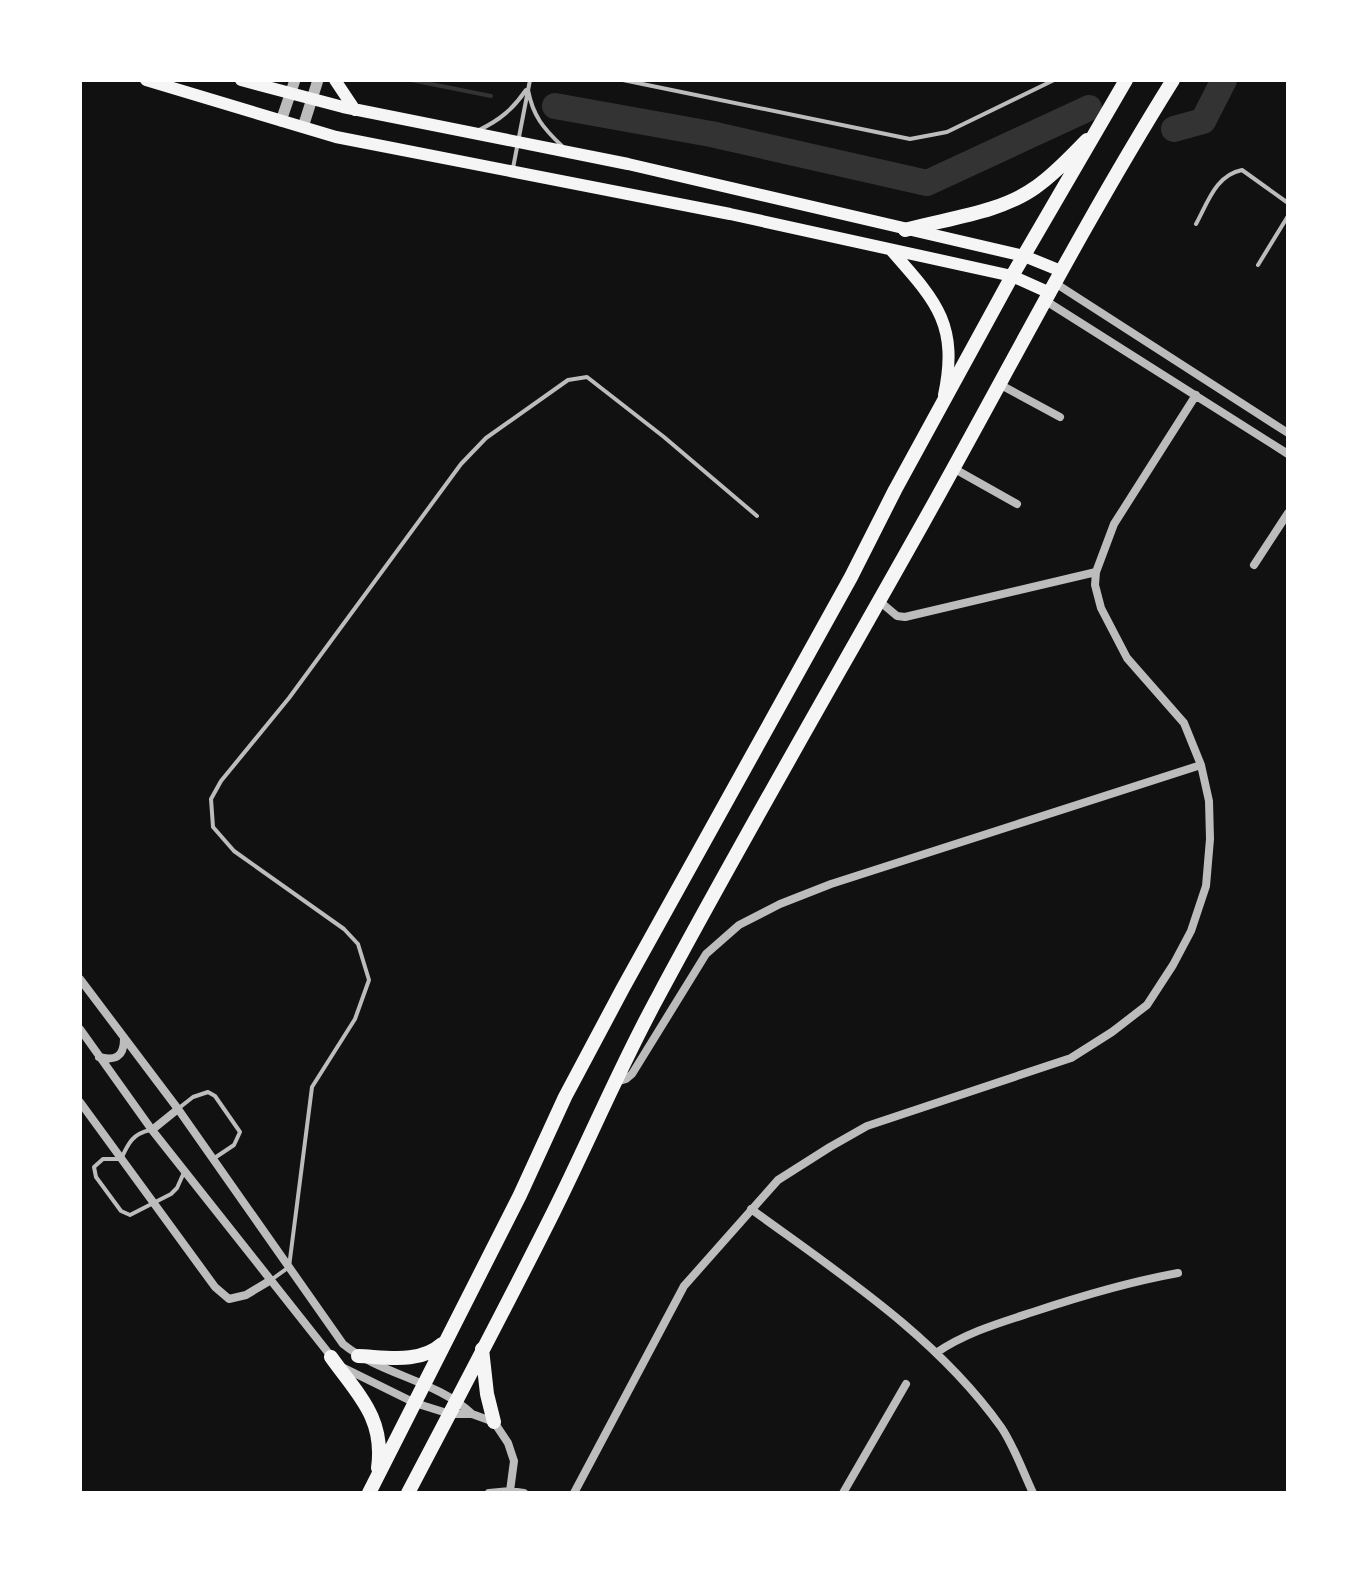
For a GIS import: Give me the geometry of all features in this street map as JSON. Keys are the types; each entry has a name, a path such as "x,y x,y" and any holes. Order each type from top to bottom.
{"main road":[{"path":"146,80 336,137 730,214 1053,287"},
{"path":"245,80 293,86 312,97 355,110 628,164 1024,256 1053,287"},
{"path":"335,80 355,110"},
{"path":"373,1486 520,1195 565,1097 623,988 851,577 1012,276 1126,80"},
{"path":"408,1493 554,1212 657,997 1130,149 1173,80"},
{"path":"905,230 994,207 1035,188 1097,130"},
{"path":"891,250 933,300 945,321 950,369 942,406"},
{"path":"358,1356 416,1357 439,1347 449,1336"},
{"path":"482,1348 487,1394 494,1422"},
{"path":"331,1357 377,1427 380,1452 373,1486"}],"street":[{"path":"303,127 318,80"},
{"path":"281,121 293,86"},
{"path":"1053,287 1196,395 1288,454"},
{"path":"1053,287 1288,433"},
{"path":"999,384 1060,417"},
{"path":"574,1493 684,1286 778,1180 867,1126 1071,1058 1147,1005 1173,965 1191,931 1206,886 1209,801 1201,765 1184,723 1127,658 1101,608 1095,585 1096,572 1114,524 1196,395"},
{"path":"952,467 1017,504"},
{"path":"1254,565 1288,513"},
{"path":"878,600 897,616 905,617 1096,572"},
{"path":"616,1082 630,1077 706,954 739,925 780,904 831,884 1201,765"},
{"path":"80,979 178,1109 343,1344 358,1356 457,1399 472,1414"},
{"path":"80,1029 152,1130 331,1357 350,1373 415,1403 450,1414 472,1414 494,1422 508,1443 514,1461 510,1491"},
{"path":"99,1057 111,1060 119,1057 124,1049 124,1038"},
{"path":"80,1102 215,1287 229,1299 246,1295 271,1280"},
{"path":"152,1130 178,1109"},
{"path":"751,1209 888,1310 936,1353 1002,1428 1033,1493"},
{"path":"936,1353 954,1340 1018,1317 1135,1281 1178,1273"},
{"path":"843,1493 906,1384"},
{"path":"489,1493 524,1493"}],"lane":[{"path":"512,173 530,80"},
{"path":"623,80 910,139 947,132 1054,80"},
{"path":"474,133 499,120 515,106 528,88"},
{"path":"528,88 533,112 544,129 568,152"},
{"path":"1196,224 1222,178 1230,172 1242,170 1288,203"},
{"path":"1258,265 1288,216"},
{"path":"271,1280 289,1267 312,1087 355,1019 369,980 358,944 344,929 234,851 213,827 211,799 221,781 289,698 461,464 486,438 568,380 587,377 757,516"},
{"path":"178,1109 201,1092 215,1096 240,1132 234,1145 213,1159"},
{"path":"152,1130 136,1134 121,1159 98,1162 93,1172 121,1211 130,1215 154,1203 177,1188 185,1170"}],"waterway":[{"path":"411,80 491,96"},
{"path":"1174,129 1203,121 1224,80"},
{"path":"555,106 711,134 927,183 1089,108"}]}
